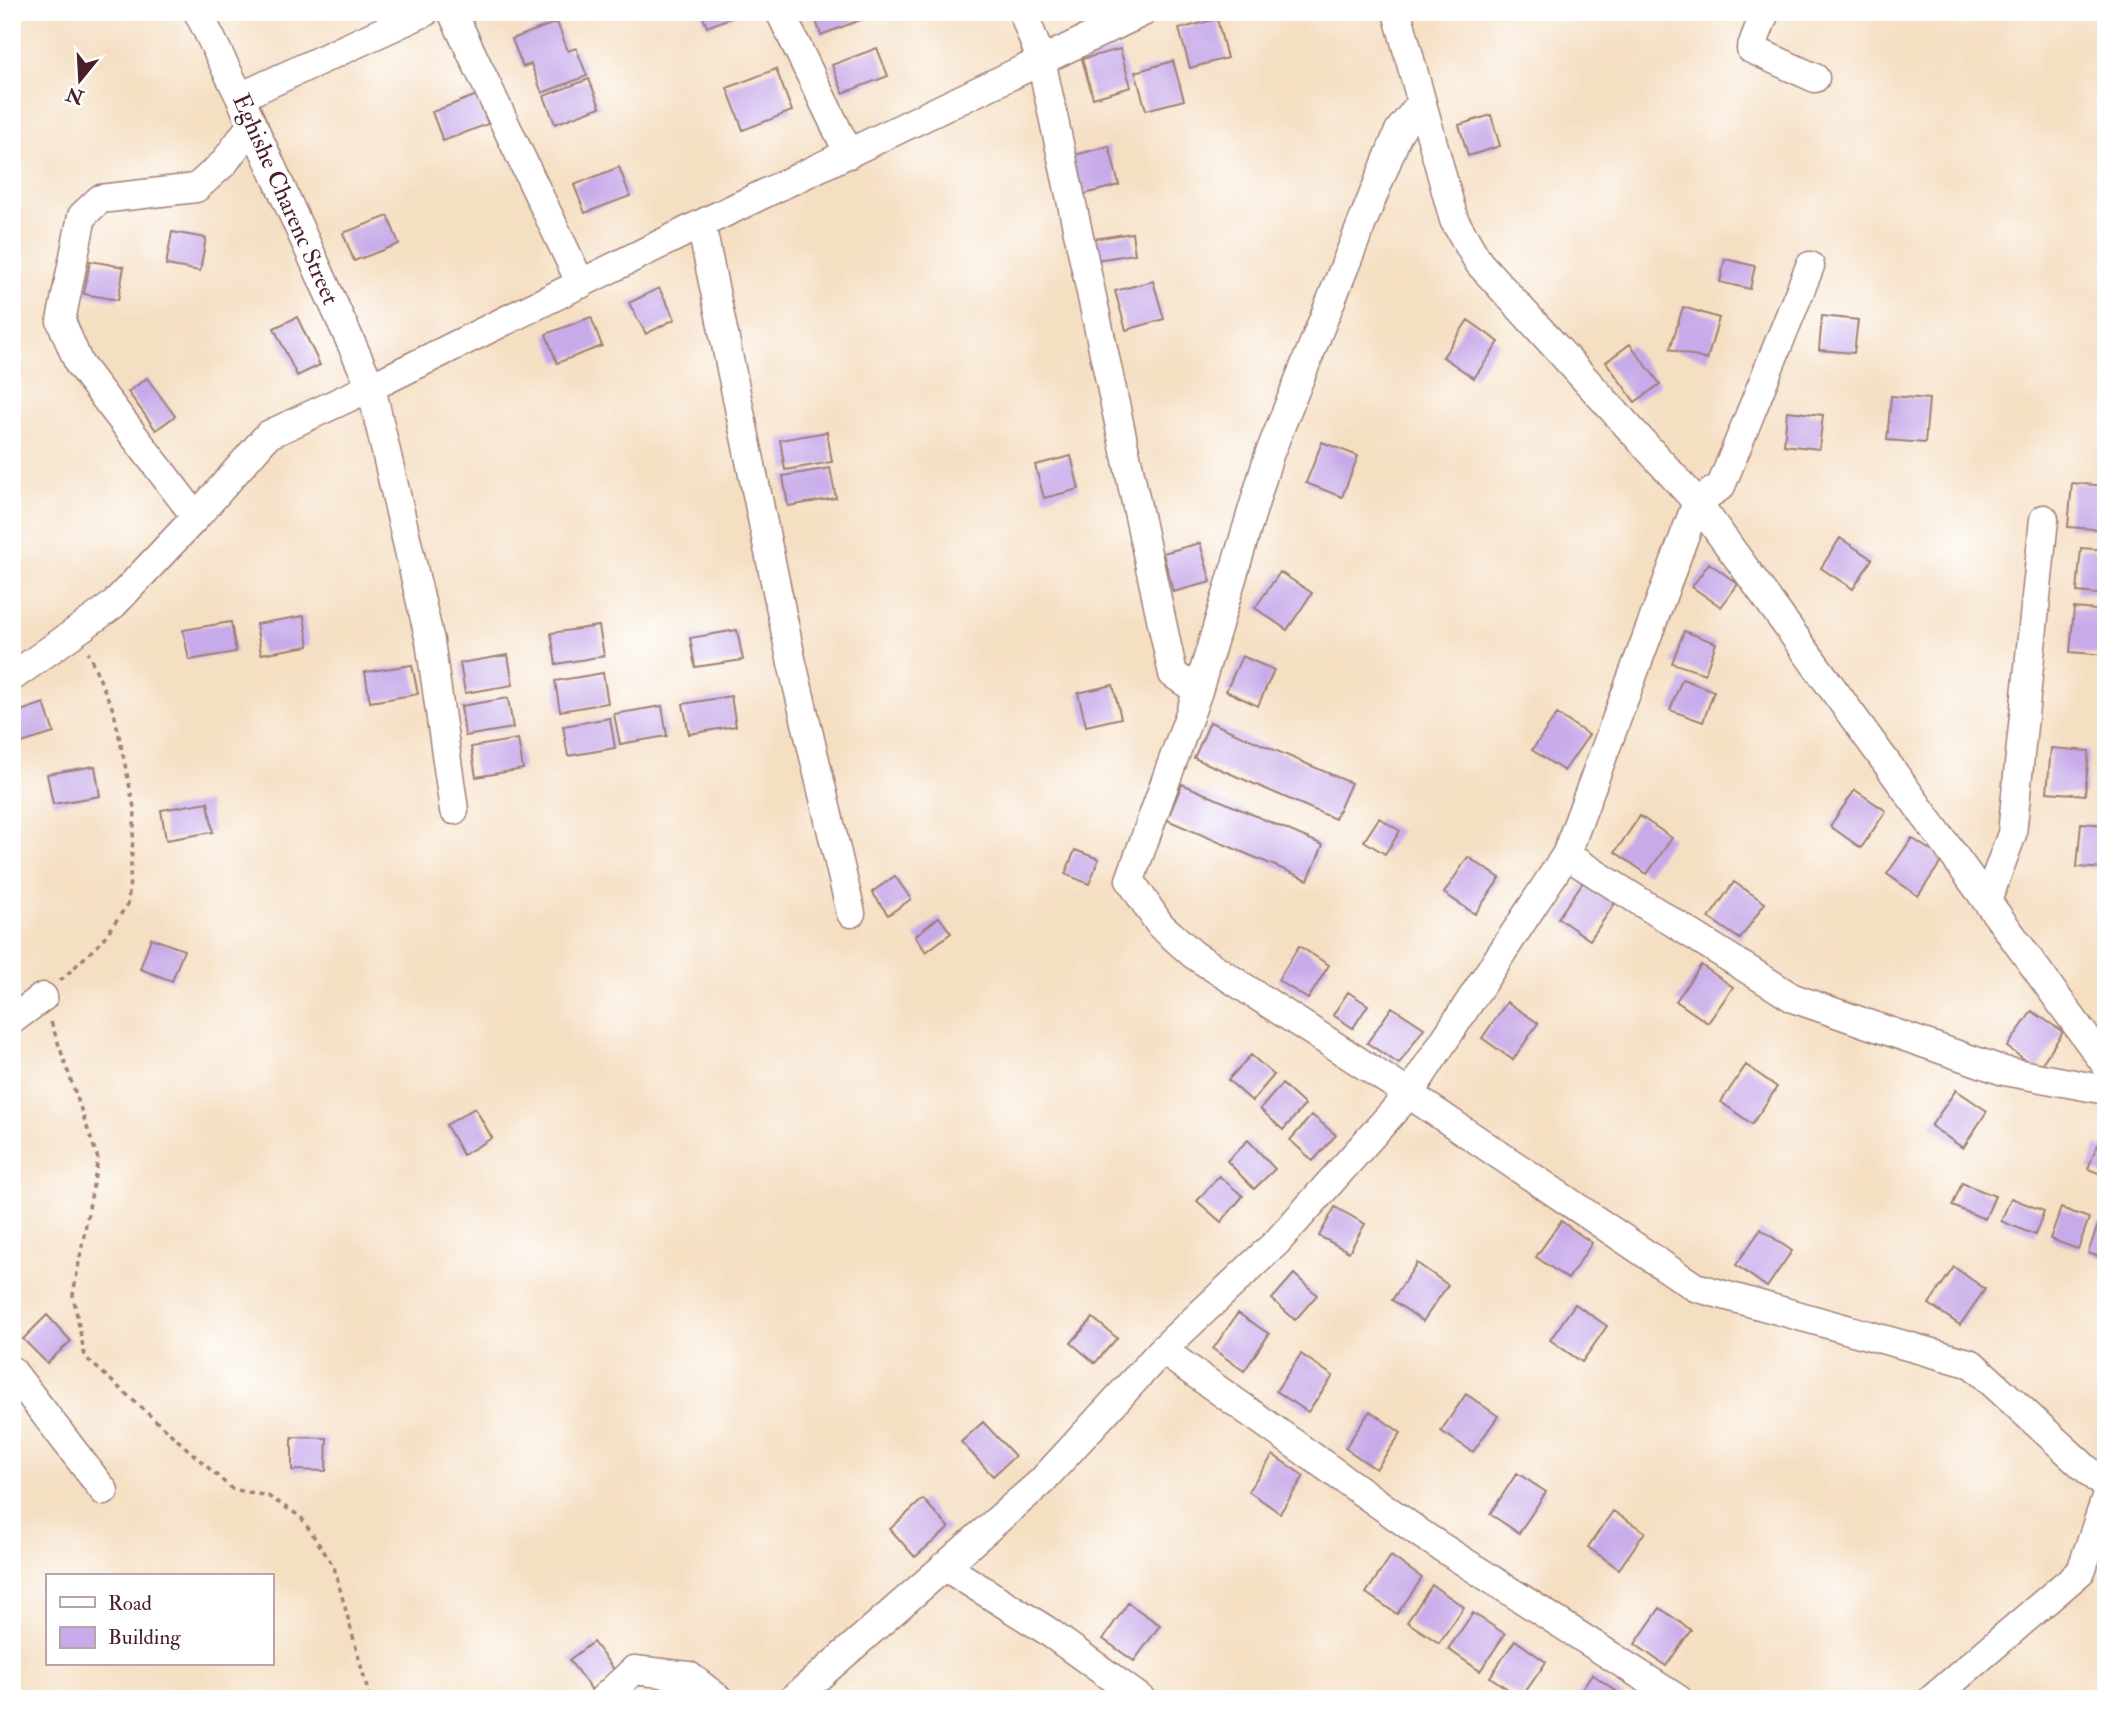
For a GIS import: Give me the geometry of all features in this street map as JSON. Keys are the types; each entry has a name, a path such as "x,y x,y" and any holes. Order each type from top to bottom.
{"street":[{"name":"Eghishe Charenc Street","path":"198,12 240,97 371,387 430,641 454,810"},
{"path":"240,97 425,12"},
{"path":"452,12 581,284"},
{"path":"780,12 849,154"},
{"path":"1023,12 1041,60 1172,674 1198,691"},
{"path":"12,677 113,605 268,435 1143,12"},
{"path":"1397,12 1454,220 1479,263 1697,502 2106,1065"},
{"path":"1765,12 1751,49 1815,78"},
{"path":"1421,103 1399,131 1269,454 1198,691 1130,880 1160,925 1194,955 1409,1094 1695,1287 1972,1364 2106,1487"},
{"path":"196,517 79,364 61,321 82,216 100,199 196,188 224,163 252,124"},
{"path":"701,224 792,663 851,913"},
{"path":"793,1699 1041,1482 1162,1350 1277,1241 1409,1094 1566,855 1697,502 1721,486 1810,266"},
{"path":"1987,901 2012,834 2044,519"},
{"path":"1566,855 1793,998 2004,1071 2106,1090"},
{"path":"12,1020 43,997"},
{"path":"1162,1350 1424,1536 1678,1699"},
{"path":"12,1371 104,1491"},
{"path":"1932,1699 2081,1571 2106,1498"},
{"path":"944,1566 1046,1630 1141,1699"},
{"path":"603,1699 634,1670 689,1676 719,1699"}],"path":[{"path":"79,631 114,712 135,812 128,904 101,942 43,997 98,1159 72,1296 85,1357 232,1489 268,1496 301,1517 334,1567 370,1699"}],"building":[{"path":"701,12 745,12 707,27"},
{"path":"813,12 864,12 866,18 821,35"},
{"path":"1217,19 1227,58 1190,68 1179,29"},
{"path":"557,22 568,51 576,48 587,76 542,93 531,64 523,67 512,39"},
{"path":"877,48 888,76 843,93 832,65"},
{"path":"1120,49 1131,87 1093,98 1082,59"},
{"path":"1173,61 1184,100 1146,110 1135,72"},
{"path":"776,69 792,111 743,130 727,88"},
{"path":"589,79 600,107 555,124 544,96"},
{"path":"477,95 488,124 443,141 432,112"},
{"path":"1491,115 1500,146 1468,156 1459,125"},
{"path":"1109,146 1119,185 1081,195 1071,156"},
{"path":"619,167 630,196 585,213 574,185"},
{"path":"388,216 399,244 354,261 343,233"},
{"path":"172,232 206,238 200,271 166,265"},
{"path":"1132,233 1135,254 1096,260 1093,239"},
{"path":"1725,259 1755,266 1750,289 1720,282"},
{"path":"90,261 124,267 118,300 84,294"},
{"path":"1153,281 1164,319 1126,330 1115,291"},
{"path":"659,288 675,319 646,334 629,303"},
{"path":"1683,307 1719,318 1707,360 1670,349"},
{"path":"1822,316 1858,320 1854,353 1819,350"},
{"path":"297,317 320,365 297,376 274,328"},
{"path":"591,317 602,346 557,363 546,334"},
{"path":"1468,320 1499,342 1474,378 1443,357"},
{"path":"1630,344 1660,384 1635,402 1606,362"},
{"path":"147,378 175,416 156,430 128,392"},
{"path":"1891,396 1929,399 1925,443 1887,440"},
{"path":"1787,411 1823,415 1819,449 1784,445"},
{"path":"827,432 832,462 785,470 780,440"},
{"path":"1322,442 1358,456 1342,497 1306,483"},
{"path":"1071,456 1079,489 1044,498 1035,465"},
{"path":"830,468 836,498 788,506 783,476"},
{"path":"2072,483 2106,486 2106,530 2068,527"},
{"path":"1840,538 1872,559 1853,589 1821,568"},
{"path":"1200,543 1211,582 1173,592 1163,553"},
{"path":"2081,548 2106,550 2106,595 2077,592"},
{"path":"1709,563 1738,584 1721,607 1692,587"},
{"path":"1280,572 1312,593 1287,630 1255,608"},
{"path":"2074,608 2106,611 2106,655 2070,652"},
{"path":"304,616 309,646 261,654 256,624"},
{"path":"231,622 236,652 189,660 183,630"},
{"path":"599,626 604,656 556,664 551,633"},
{"path":"737,630 743,660 695,667 690,638"},
{"path":"1684,631 1716,643 1705,674 1672,663"},
{"path":"508,655 513,685 465,693 460,663"},
{"path":"1242,656 1274,670 1258,706 1226,691"},
{"path":"412,665 418,694 370,702 365,672"},
{"path":"603,673 608,703 560,711 555,681"},
{"path":"1682,679 1714,691 1703,722 1670,710"},
{"path":"1113,685 1121,718 1086,726 1078,693"},
{"path":"731,696 736,726 689,734 683,704"},
{"path":"508,698 513,728 465,736 461,706"},
{"path":"44,703 54,733 12,746 12,714"},
{"path":"662,706 667,736 620,744 614,714"},
{"path":"1557,714 1589,735 1564,771 1532,750"},
{"path":"610,718 615,748 568,756 563,726"},
{"path":"1210,722 1351,783 1335,819 1194,758"},
{"path":"518,739 523,769 476,777 471,747"},
{"path":"2051,748 2089,751 2085,795 2047,792"},
{"path":"95,766 100,796 53,804 47,774"},
{"path":"1182,784 1323,845 1308,880 1167,820"},
{"path":"1855,790 1886,811 1861,848 1830,826"},
{"path":"208,802 213,832 166,840 161,810"},
{"path":"1640,816 1672,838 1647,874 1615,852"},
{"path":"1379,818 1400,831 1385,854 1364,841"},
{"path":"2081,823 2106,825 2106,869 2077,867"},
{"path":"1912,838 1943,859 1918,896 1887,874"},
{"path":"1075,850 1099,859 1089,884 1065,874"},
{"path":"1468,857 1500,878 1475,914 1444,893"},
{"path":"895,876 911,899 888,915 872,892"},
{"path":"1583,882 1615,903 1590,940 1558,918"},
{"path":"1734,882 1765,903 1740,939 1709,918"},
{"path":"939,917 951,933 926,952 915,936"},
{"path":"151,938 184,950 172,981 140,969"},
{"path":"1299,946 1329,965 1308,999 1278,980"},
{"path":"1701,965 1733,987 1708,1023 1676,1001"},
{"path":"1348,992 1368,1005 1353,1028 1333,1015"},
{"path":"1507,1002 1538,1023 1513,1060 1482,1038"},
{"path":"1392,1007 1424,1028 1399,1064 1367,1043"},
{"path":"2032,1011 2063,1032 2038,1069 2007,1047"},
{"path":"1251,1055 1274,1075 1252,1101 1228,1080"},
{"path":"1746,1065 1777,1087 1752,1124 1721,1102"},
{"path":"1282,1084 1305,1105 1283,1130 1260,1109"},
{"path":"1956,1090 1987,1111 1963,1148 1931,1126"},
{"path":"475,1108 492,1138 463,1155 446,1125"},
{"path":"1312,1115 1336,1135 1313,1161 1290,1140"},
{"path":"1248,1140 1275,1169 1254,1189 1227,1161"},
{"path":"2097,1145 2106,1149 2106,1176 2088,1169"},
{"path":"1219,1176 1243,1196 1221,1222 1197,1201"},
{"path":"1962,1183 1995,1196 1985,1219 1952,1206"},
{"path":"2011,1198 2044,1211 2035,1235 2001,1221"},
{"path":"1335,1207 1365,1224 1349,1252 1319,1236"},
{"path":"2061,1208 2089,1218 2078,1249 2050,1239"},
{"path":"1561,1221 1592,1243 1568,1279 1536,1257"},
{"path":"2099,1222 2106,1224 2106,1259 2088,1253"},
{"path":"1761,1229 1792,1251 1767,1287 1736,1265"},
{"path":"1417,1263 1448,1285 1423,1321 1392,1300"},
{"path":"1954,1267 1985,1289 1960,1325 1929,1304"},
{"path":"1294,1274 1317,1295 1295,1320 1272,1299"},
{"path":"1575,1304 1607,1326 1582,1362 1550,1340"},
{"path":"1238,1313 1269,1334 1244,1371 1213,1349"},
{"path":"47,1315 71,1341 47,1363 23,1339"},
{"path":"1093,1318 1117,1338 1095,1363 1071,1343"},
{"path":"1301,1354 1333,1376 1308,1412 1276,1391"},
{"path":"1466,1394 1498,1416 1473,1452 1441,1431"},
{"path":"1370,1411 1401,1433 1376,1469 1345,1448"},
{"path":"983,1422 1015,1456 993,1476 961,1442"},
{"path":"292,1437 327,1438 326,1471 292,1470"},
{"path":"1273,1455 1304,1476 1280,1513 1248,1491"},
{"path":"1517,1473 1546,1492 1519,1533 1490,1514"},
{"path":"923,1499 949,1528 915,1557 890,1529"},
{"path":"1613,1511 1645,1532 1619,1569 1588,1547"},
{"path":"1391,1556 1422,1578 1397,1614 1366,1593"},
{"path":"1432,1585 1464,1607 1439,1643 1407,1622"},
{"path":"1128,1603 1160,1625 1134,1661 1103,1639"},
{"path":"1660,1608 1691,1630 1666,1666 1635,1644"},
{"path":"1473,1613 1505,1634 1480,1671 1448,1649"},
{"path":"1515,1640 1546,1662 1521,1698 1490,1677"},
{"path":"593,1642 616,1672 592,1690 569,1660"},
{"path":"1592,1674 1623,1696 1622,1699 1575,1699"}]}
